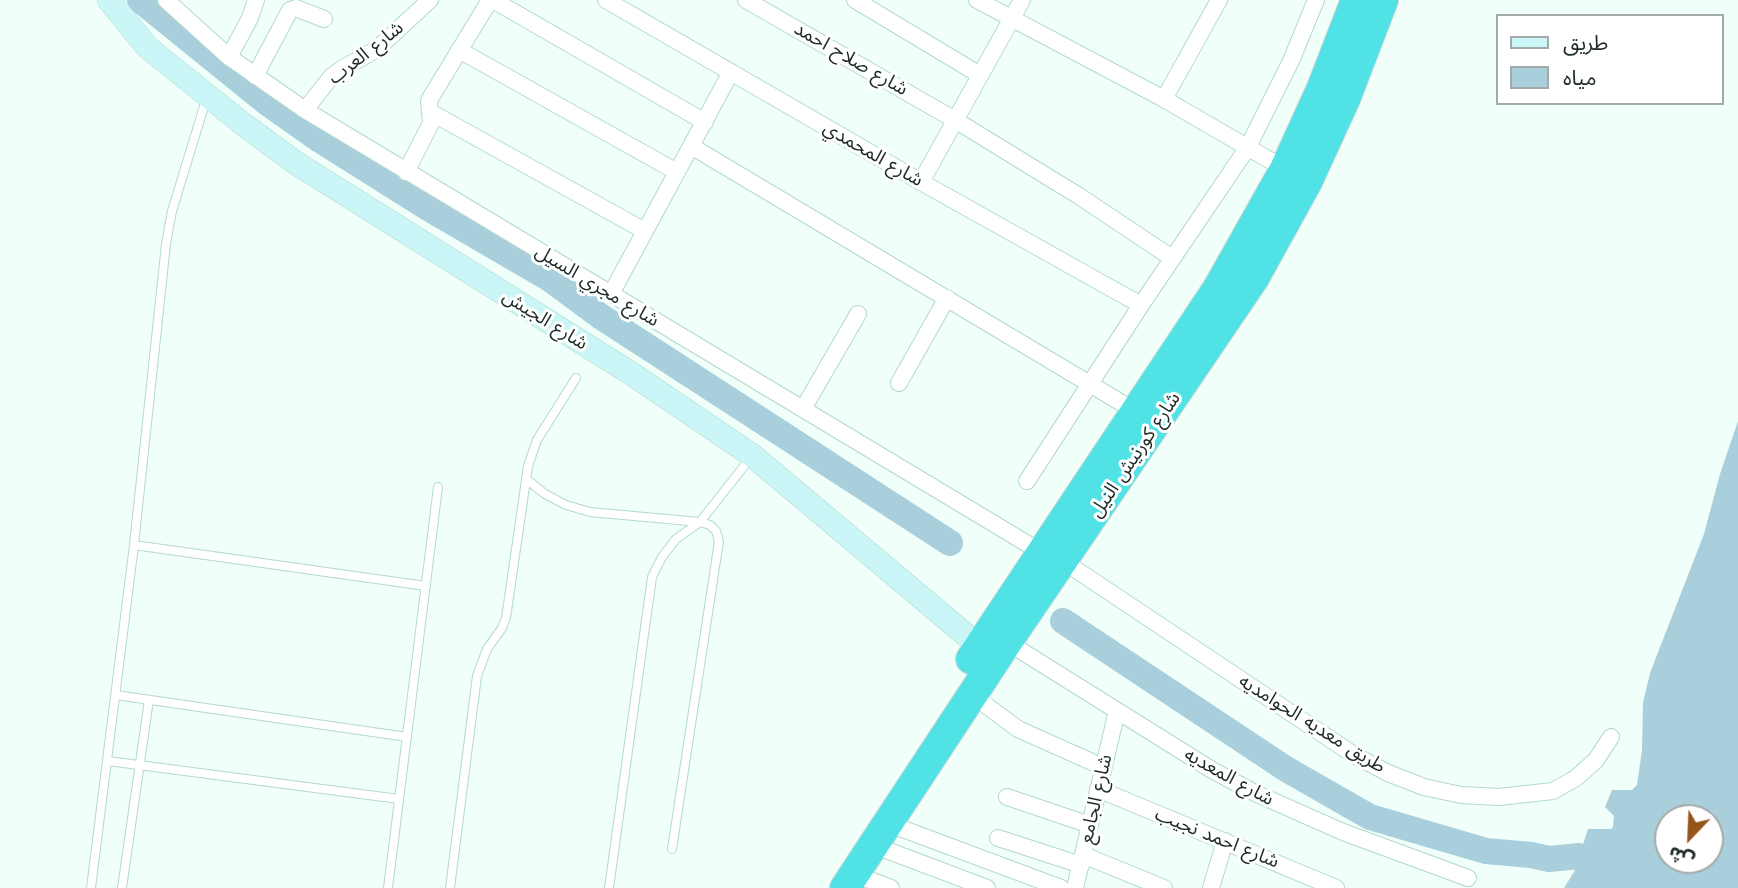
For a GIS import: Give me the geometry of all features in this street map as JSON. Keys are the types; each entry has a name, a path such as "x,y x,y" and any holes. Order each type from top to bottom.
{"highway":[{"name":"شارع كورنيش النيل","path":"1052,557 1135,411 1218,288 1285,169 1322,88 1356,0"},
{"name":"شارع كورنيش النيل","path":"824,888 1052,557 1254,278 1307,182 1345,99 1383,0"},
{"name":"شارع كورنيش النيل","path":"850,881 974,692 993,644"}],"street":[{"name":"شارع الجيش","path":"109,0 147,47 207,97 296,163 632,374 753,456 993,644"},
{"name":"شارع مجري السيل","path":"166,0 229,57 306,110 1052,557"},
{"path":"229,57 250,18 256,0"},
{"name":"شارع العرب","path":"306,110 331,77 377,49 430,0"},
{"path":"407,172 431,123 429,101 491,0 705,122"},
{"name":"شارع المحمدي","path":"606,0 921,182 1141,305"},
{"name":"شارع صلاح احمد","path":"746,0 955,120 1079,196 1172,258"},
{"path":"855,0 980,75"},
{"path":"977,0 1164,99 1285,169"},
{"path":"921,182 1022,0"},
{"path":"1164,99 1219,0"},
{"path":"1027,481 1172,258 1248,147 1291,61 1316,0"},
{"path":"255,76 290,10 296,8 324,19"},
{"path":"460,50 677,172"},
{"path":"611,294 731,72"},
{"path":"432,113 645,231"},
{"path":"691,146 1135,411"},
{"path":"899,383 947,298"},
{"path":"803,409 858,313"},
{"name":"طريق معديه الحوامديه","path":"1052,557 1354,754 1388,773 1424,787 1461,795 1499,797 1553,791 1576,778 1596,760 1611,737"},
{"name":"شارع المعديه","path":"993,644 1117,711 1212,770 1255,793 1343,832 1468,878"},
{"path":"974,692 1002,719 1018,729 1104,767"},
{"name":"شارع الجامع","path":"1075,888 1117,711"},
{"name":"شارع احمد نجيب","path":"1098,789 1336,888"},
{"path":"1007,797 1090,825"},
{"path":"880,834 987,888"},
{"path":"880,834 1061,888"},
{"path":"998,838 1082,860 1164,888"},
{"path":"1211,888 1225,841"},
{"path":"850,881 891,888"}],"lane":[{"path":"92,888 134,545 166,244 172,211 207,97"},
{"path":"452,888 477,676 487,649 506,618 531,452 576,378"},
{"path":"609,888 652,577 662,556 676,540 700,522 753,456"},
{"path":"526,479 556,500 590,512 700,522 710,525 716,531 719,541 672,849"},
{"path":"388,888 438,487"},
{"path":"134,545 426,586"},
{"path":"116,695 407,737"},
{"path":"122,888 149,700"},
{"path":"108,761 399,799"}],"water":[{"path":"1738,421 1738,888 1564,888 1574,872 1588,829 1613,827 1614,816 1605,807 1612,790 1632,790 1637,785 1642,750 1643,703 1650,673 1704,534"}],"waterway":[{"path":"140,0 266,102 320,140 428,208 550,279 600,316 950,543"},
{"path":"1063,621 1286,769 1370,817 1486,851 1549,859 1579,856"}]}
